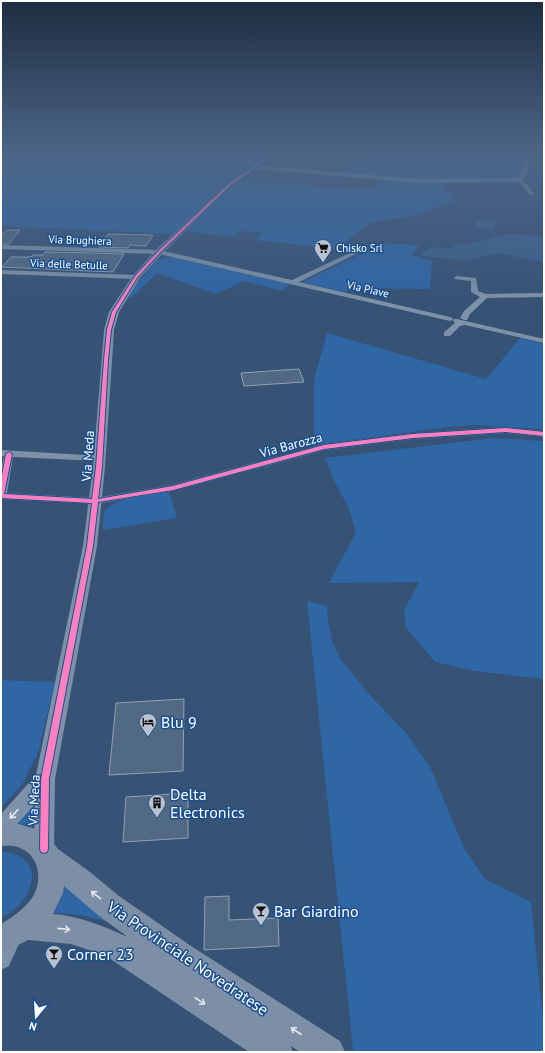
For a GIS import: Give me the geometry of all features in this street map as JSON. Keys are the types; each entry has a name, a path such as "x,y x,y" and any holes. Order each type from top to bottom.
{"main road":[{"name":"Via Provinciale Novedratese","path":"1,834 23,836 34,840 47,854 109,906 183,958 329,1052"},
{"path":"10,939 39,911 49,894 52,882 52,870 47,854"},
{"name":"Via Provinciale Novedratese","path":"10,939 71,930 95,937 119,948 277,1052"}],"street":[{"name":"Via Meda","path":"47,854 45,779 90,546 99,458 109,330 114,312 136,277 159,252 208,205"},
{"path":"4,247 14,240"},
{"name":"Via Brughiera","path":"4,247 159,252"},
{"name":"Via Piave","path":"159,252 440,316 460,318 544,341"},
{"path":"292,283 356,252"},
{"name":"Via delle Betulle","path":"1,272 136,277"},
{"path":"457,278 474,279 475,292 485,296 544,294"},
{"path":"447,334 458,324 460,318 485,296"},
{"name":"Via Barozza","path":"1,496 95,501 173,488 324,447 421,435 506,430 544,434"},
{"path":"1,496 5,453 99,458"},
{"name":"Via Meda","path":"1,828 45,779"}],"shaded area":[{"path":"1,205 205,205 180,230 173,234 1,226"},
{"path":"212,205 445,205 411,216 370,223 337,249 256,240 262,233 240,231 233,237 186,231"},
{"path":"477,219 496,221 494,230 474,228"},
{"path":"511,234 544,236 544,262 498,253 467,260 421,255 424,251 433,247 450,248 457,245"},
{"path":"384,243 419,245 412,255 432,261 430,289 355,288 344,292 302,282"},
{"path":"167,257 290,284 282,291 244,281 216,294 157,273 132,297 127,296 157,260"},
{"path":"327,333 486,379 520,338 544,344 544,429 475,425 441,428 314,445 314,380"},
{"path":"493,438 544,441 544,679 474,671 435,662 406,628 404,610 419,582 329,583 356,532 348,506 335,483 325,458"},
{"path":"169,492 177,518 103,530 104,513 115,503"},
{"path":"307,601 327,606 332,641 341,660 369,694 407,734 430,767 465,850 485,879 531,902 544,1028 544,1052 356,1052 353,1050"},
{"path":"1,680 55,682 38,753 22,785 1,807"},
{"path":"38,795 33,827 15,822"},
{"path":"1,852 16,855 26,861 31,870 32,880 29,891 22,902 13,911 1,918"},
{"path":"65,885 113,923 81,915 54,913"}],"building":[{"path":"7,230 20,230 9,244 1,244 1,236"},
{"path":"108,234 153,235 146,246 130,245 128,248 99,247"},
{"path":"45,252 124,254 113,272 2,267 11,257 31,257 33,255 43,255"},
{"path":"299,369 304,382 244,386 241,373"},
{"name":"Blu 9","path":"184,699 183,771 109,775 116,703"},
{"name":"Delta Electronics","path":"188,793 188,838 123,842 126,797"},
{"name":"Bar Giardino","path":"229,896 229,920 278,918 279,946 204,950 205,897"}],"cycle path":[{"path":"44,849 45,779 90,546 99,467 109,330 114,312 136,277 159,252 208,205"},
{"path":"9,454 1,496 95,501 173,488 324,447 413,436 506,430 544,434"}],"place":[{"name":"Chisko Srl","path":"323,263"},
{"name":"Blu 9","path":"148,737"},
{"name":"Delta Electronics","path":"157,818"},
{"name":"Bar Giardino","path":"261,926"},
{"name":"Corner 23","path":"54,969"}]}
